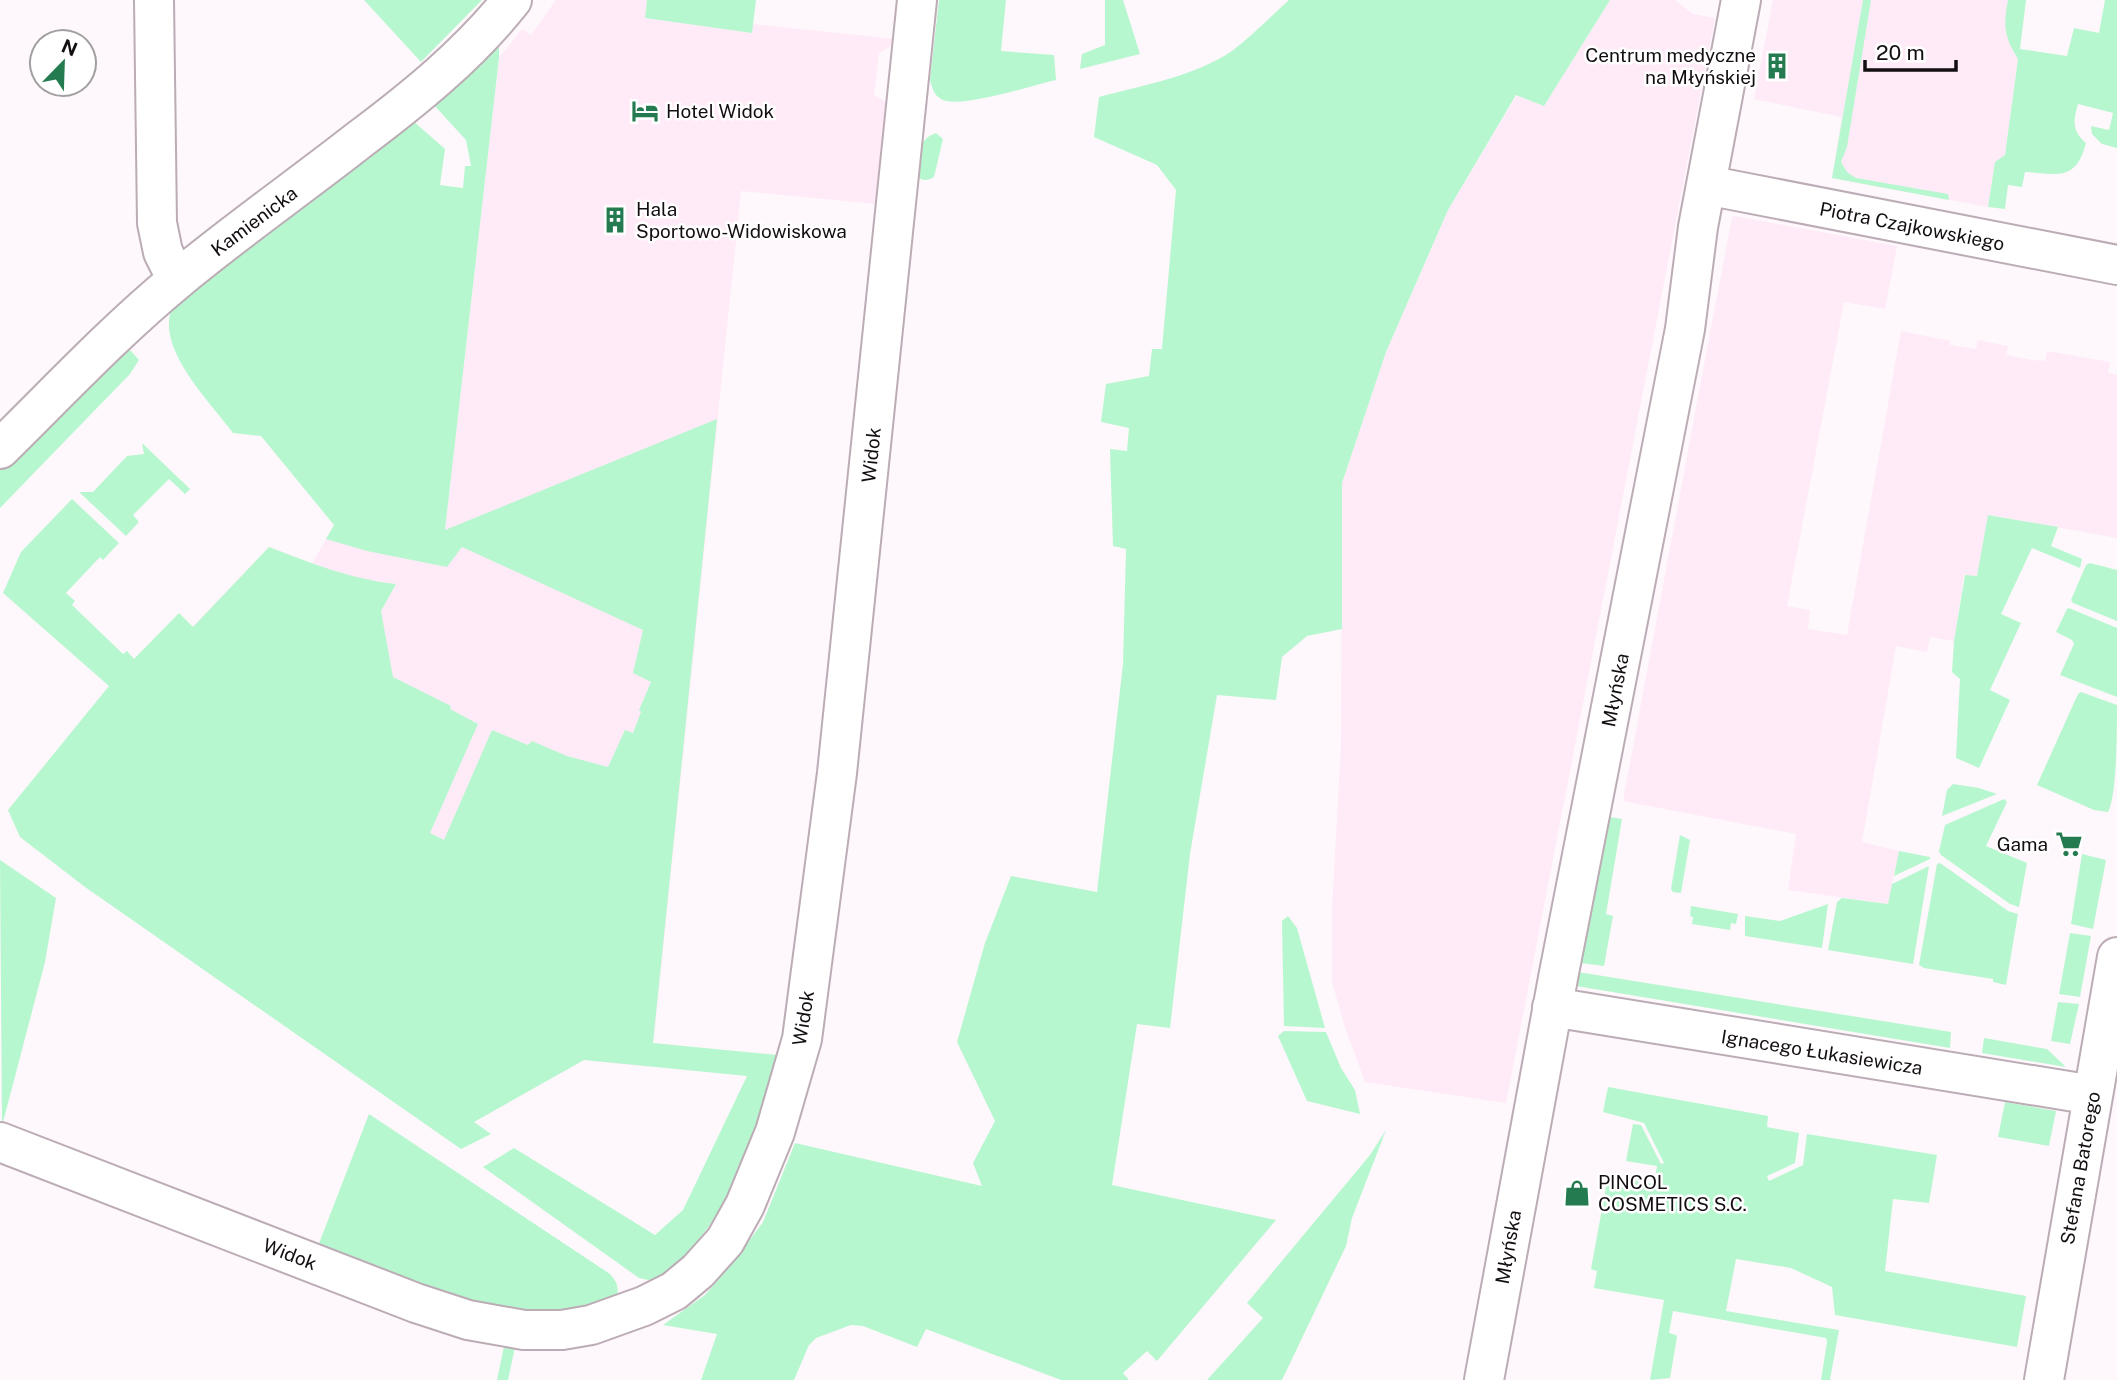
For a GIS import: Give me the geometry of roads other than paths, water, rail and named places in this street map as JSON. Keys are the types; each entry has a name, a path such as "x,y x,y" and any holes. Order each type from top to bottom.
{"street":[{"path":"155,0 157,223 163,251 177,280"},
{"name":"Kamienicka","path":"0,449 93,357 177,280 413,100 456,62 512,0"},
{"name":"Widok","path":"0,1142 416,1303 468,1320 524,1331 562,1330 591,1325 644,1306 674,1290 698,1271 725,1241 745,1205 775,1132 802,1039 848,678 917,0"},
{"name":"Młyńska","path":"1484,1380 1552,1007 1685,329 1698,227 1741,0"},
{"name":"Piotra Czajkowskiego","path":"1706,185 2117,265"},
{"name":"Stefana Batorego","path":"2044,1380 2117,957"},
{"name":"Ignacego Łukasiewicza","path":"1552,1007 2093,1095"}],"place":[{"name":"Centrum medyczne na Młyńskiej","path":"1777,66"},
{"name":"Hotel Widok","path":"645,111"},
{"name":"Hala Sportowo-Widowiskowa","path":"615,220"},
{"name":"Gama","path":"2069,844"},
{"name":"PINCOL COSMETICS S.C.","path":"1577,1193"}]}
